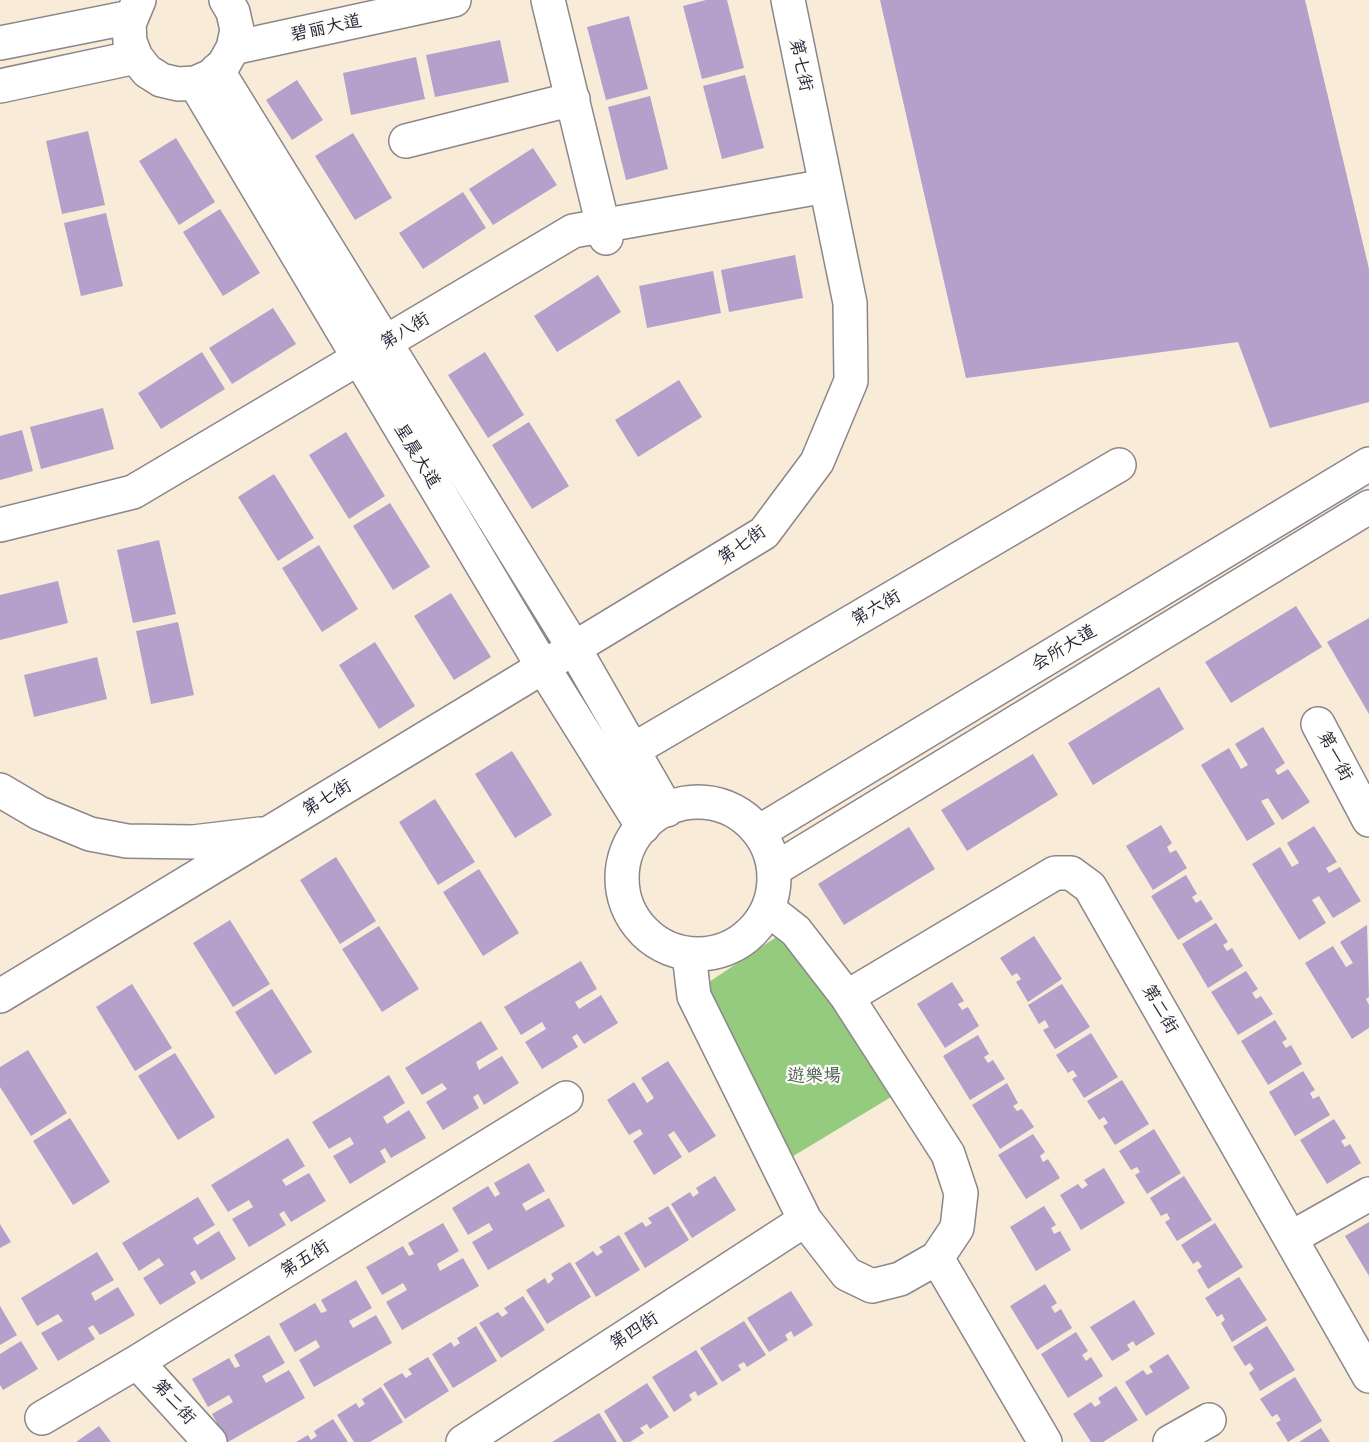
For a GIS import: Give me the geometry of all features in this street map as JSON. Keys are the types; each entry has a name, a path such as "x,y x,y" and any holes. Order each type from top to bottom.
{"street":[{"path":"215,67 237,30 233,12 226,0"},
{"name":"碧丽大道","path":"136,57 147,71 161,80 178,84 215,67 454,0"},
{"path":"548,0 605,232"},
{"name":"第七街","path":"0,996 764,533 817,462 851,381 850,303 788,0"},
{"path":"0,43 135,8 130,42 136,57 0,86"},
{"name":"星晨大道","path":"215,67 358,358 543,667 655,818"},
{"name":"星晨大道","path":"215,67 574,648 633,750 655,818"},
{"path":"406,141 573,99"},
{"name":"第八街","path":"0,525 133,492 573,231 605,232 826,186"},
{"name":"会所大道","path":"759,832 1369,464"},
{"name":"第六街","path":"633,750 1119,465"},
{"path":"775,869 1369,507"},
{"name":"第一街","path":"1318,724 1369,820"},
{"name":"第七街","path":"0,790 39,813 90,834 127,841 193,842 270,832"},
{"path":"704,802 729,808 751,822 759,832 767,844 775,869 773,895 763,919 745,939 722,951 689,954 674,951 652,940 635,923 625,901 621,877 626,853 655,818 677,804 704,802"},
{"name":"第二街","path":"847,997 1055,873 1071,873 1090,887 1369,1376"},
{"path":"689,954 694,996 805,1220 846,1274 872,1286 900,1279 937,1258 957,1228 961,1193 948,1154 847,997 796,931 768,909"},
{"name":"第五街","path":"42,1418 566,1098"},
{"path":"1291,1238 1369,1194"},
{"name":"第四街","path":"463,1442 805,1220"},
{"path":"937,1258 1045,1442"},
{"name":"第二街","path":"137,1362 210,1442"},
{"path":"1170,1442 1209,1420"}],"green space":[{"name":"遊樂場","path":"784,932 896,1094 790,1158 706,984"}],"building":[{"path":"706,0 727,0 744,68 702,79 683,6"},
{"path":"880,0 1305,0 1369,269 1369,402 1270,428 1238,342 966,378"},
{"path":"629,16 648,89 606,100 587,27"},
{"path":"500,40 509,82 435,97 426,55"},
{"path":"416,57 425,99 351,115 343,73"},
{"path":"745,75 764,148 722,159 703,86"},
{"path":"297,80 323,120 292,140 266,100"},
{"path":"650,96 668,169 626,180 608,107"},
{"path":"88,131 105,205 62,214 46,141"},
{"path":"353,133 392,198 355,220 315,156"},
{"path":"176,138 215,202 179,225 139,161"},
{"path":"533,148 557,185 493,225 469,189"},
{"path":"463,192 486,228 423,269 399,233"},
{"path":"220,209 260,273 223,296 183,232"},
{"path":"106,213 123,286 81,296 64,223"},
{"path":"795,255 803,298 729,312 721,270"},
{"path":"713,271 721,313 647,328 639,286"},
{"path":"598,275 621,312 557,352 534,316"},
{"path":"273,308 296,344 232,384 209,348"},
{"path":"202,352 225,389 161,429 138,393"},
{"path":"485,352 524,415 488,438 448,375"},
{"path":"679,380 702,417 638,457 615,420"},
{"path":"103,408 114,449 41,469 30,427"},
{"path":"529,422 569,486 532,509 492,445"},
{"path":"22,430 33,471 0,480 0,436"},
{"path":"346,432 385,496 349,519 309,455"},
{"path":"274,474 314,538 278,561 238,497"},
{"path":"390,503 430,567 393,590 353,526"},
{"path":"159,540 176,614 133,623 117,550"},
{"path":"319,545 358,609 322,632 282,568"},
{"path":"58,581 68,623 0,640 0,595"},
{"path":"451,593 491,657 454,680 414,616"},
{"path":"1296,606 1322,647 1231,703 1205,662"},
{"path":"1369,618 1369,714 1327,642"},
{"path":"178,622 194,695 151,704 136,631"},
{"path":"375,642 415,706 379,729 339,665"},
{"path":"97,657 107,699 34,717 24,675"},
{"path":"1159,687 1184,729 1093,785 1068,743"},
{"path":"1263,727 1285,763 1275,770 1278,775 1288,769 1310,802 1282,820 1268,798 1261,801 1275,824 1247,841 1201,765 1229,748 1241,769 1248,765 1235,744"},
{"path":"512,751 552,815 515,838 475,774"},
{"path":"1033,754 1058,795 967,851 941,810"},
{"path":"435,799 475,862 438,885 399,822"},
{"path":"1161,825 1172,843 1167,847 1170,853 1176,850 1187,868 1153,890 1126,846"},
{"path":"1314,826 1337,862 1326,868 1329,873 1340,867 1361,901 1333,918 1319,896 1312,900 1326,923 1299,940 1252,864 1280,847 1292,867 1299,863 1287,843"},
{"path":"909,827 935,869 844,925 818,884"},
{"path":"336,857 376,921 340,944 300,880"},
{"path":"479,869 519,933 483,956 443,892"},
{"path":"1186,875 1197,894 1192,897 1196,903 1201,900 1213,919 1178,940 1151,896"},
{"path":"230,920 270,984 233,1007 193,943"},
{"path":"1216,923 1228,942 1223,945 1227,951 1232,948 1243,966 1208,988 1182,944"},
{"path":"1367,925 1369,997 1366,999 1369,1005 1369,1028 1352,1039 1305,963 1333,946 1346,967 1353,963 1340,942"},
{"path":"379,926 419,989 382,1012 342,949"},
{"path":"1034,936 1062,979 1028,1002 1016,982 1021,979 1017,973 1012,976 1000,958"},
{"path":"581,961 597,989 575,1002 579,1009 601,995 618,1023 584,1044 577,1034 572,1037 578,1047 542,1069 525,1042 546,1029 542,1022 521,1035 504,1007"},
{"path":"1246,971 1258,989 1252,993 1256,999 1261,996 1273,1014 1238,1035 1211,992"},
{"path":"952,982 964,1001 958,1004 962,1010 968,1007 979,1026 945,1048 917,1004"},
{"path":"132,984 172,1048 135,1071 96,1007"},
{"path":"1062,984 1090,1027 1055,1049 1043,1030 1049,1027 1045,1020 1039,1024 1028,1005"},
{"path":"272,989 312,1052 275,1075 235,1012"},
{"path":"1275,1020 1287,1039 1282,1042 1286,1048 1291,1045 1302,1064 1268,1085 1241,1041"},
{"path":"481,1021 498,1049 476,1062 479,1070 502,1056 519,1083 484,1105 478,1094 473,1097 479,1108 443,1130 426,1102 447,1089 442,1083 422,1095 405,1068"},
{"path":"1091,1033 1118,1077 1084,1098 1072,1079 1077,1076 1073,1070 1068,1073 1056,1055"},
{"path":"978,1035 989,1054 984,1057 988,1063 993,1060 1005,1079 970,1100 943,1056"},
{"path":"28,1050 67,1113 31,1136 0,1087 0,1067"},
{"path":"175,1053 215,1117 178,1140 138,1076"},
{"path":"668,1061 716,1136 689,1153 674,1131 668,1135 682,1157 654,1175 633,1141 643,1134 640,1129 629,1135 607,1100 634,1082 647,1103 654,1098 641,1078"},
{"path":"1303,1071 1315,1090 1310,1093 1313,1099 1319,1096 1330,1115 1295,1136 1269,1092"},
{"path":"389,1075 405,1103 383,1117 387,1124 409,1110 426,1138 391,1158 385,1148 380,1151 386,1162 350,1184 333,1156 354,1144 350,1137 329,1149 312,1122"},
{"path":"1122,1080 1149,1124 1115,1145 1103,1126 1108,1123 1104,1117 1099,1120 1087,1101"},
{"path":"1007,1083 1018,1103 1013,1106 1017,1111 1022,1109 1034,1127 1000,1149 972,1105"},
{"path":"70,1118 110,1182 73,1205 33,1141"},
{"path":"1334,1119 1346,1138 1341,1141 1345,1147 1350,1144 1361,1163 1327,1184 1300,1140"},
{"path":"1154,1129 1181,1173 1147,1194 1135,1175 1140,1172 1137,1167 1131,1170 1119,1151"},
{"path":"1033,1134 1045,1152 1040,1156 1043,1162 1048,1159 1060,1178 1026,1199 998,1155"},
{"path":"288,1138 305,1166 282,1180 286,1186 309,1173 326,1201 291,1222 284,1211 279,1214 286,1225 249,1247 232,1219 253,1207 249,1200 228,1212 211,1185"},
{"path":"529,1163 545,1191 522,1204 526,1211 549,1198 565,1226 488,1270 472,1242 493,1230 489,1223 468,1235 452,1208 488,1186 495,1197 500,1194 494,1183"},
{"path":"1104,1168 1125,1203 1081,1230 1060,1195 1078,1184 1082,1189 1088,1185 1084,1180"},
{"path":"715,1176 736,1210 692,1238 671,1204 690,1192 693,1197 699,1193 696,1188"},
{"path":"1184,1176 1212,1220 1177,1241 1165,1222 1170,1219 1167,1213 1161,1216 1150,1198"},
{"path":"198,1197 215,1225 193,1238 197,1245 219,1231 236,1259 201,1280 195,1270 190,1273 196,1283 160,1305 143,1278 164,1265 159,1258 139,1271 122,1243"},
{"path":"668,1206 689,1240 645,1268 624,1233 642,1222 646,1227 652,1223 648,1218"},
{"path":"1044,1206 1056,1225 1051,1228 1054,1234 1060,1231 1071,1250 1036,1271 1010,1227"},
{"path":"1369,1222 1369,1276 1345,1236"},
{"path":"443,1223 459,1251 437,1264 440,1271 463,1258 479,1286 402,1330 386,1302 407,1290 403,1283 382,1295 366,1267 403,1246 409,1256 414,1254 408,1243"},
{"path":"1215,1223 1243,1267 1208,1289 1197,1270 1202,1267 1198,1261 1193,1264 1181,1245"},
{"path":"0,1224 11,1242 0,1248"},
{"path":"619,1235 640,1270 596,1297 575,1263 593,1251 597,1256 603,1252 599,1247"},
{"path":"97,1252 114,1280 91,1293 95,1301 118,1287 135,1315 100,1335 93,1325 88,1328 95,1339 58,1361 41,1333 63,1321 58,1314 37,1326 21,1298"},
{"path":"570,1262 591,1297 547,1324 526,1290 545,1278 548,1284 554,1279 551,1274"},
{"path":"1239,1277 1267,1320 1232,1342 1221,1323 1225,1320 1222,1314 1217,1317 1205,1298"},
{"path":"356,1280 372,1308 349,1321 353,1328 376,1315 392,1343 314,1387 299,1360 320,1347 316,1340 295,1352 279,1324 315,1303 321,1313 327,1311 321,1300"},
{"path":"1045,1284 1057,1303 1051,1307 1055,1313 1061,1309 1072,1328 1037,1350 1010,1306"},
{"path":"791,1291 813,1325 794,1337 791,1331 785,1335 788,1340 769,1352 747,1318"},
{"path":"523,1296 545,1330 501,1358 479,1323 498,1312 502,1317 508,1313 504,1308"},
{"path":"1134,1300 1155,1334 1136,1346 1133,1341 1127,1345 1130,1350 1112,1361 1090,1327"},
{"path":"0,1306 17,1335 0,1345"},
{"path":"744,1321 766,1355 747,1367 744,1362 738,1365 741,1370 722,1382 700,1348"},
{"path":"476,1326 497,1361 453,1388 432,1354 451,1342 454,1347 460,1343 457,1338"},
{"path":"1267,1326 1295,1370 1260,1391 1249,1373 1254,1369 1250,1363 1245,1366 1233,1347"},
{"path":"1076,1332 1088,1351 1082,1355 1086,1361 1091,1357 1103,1376 1068,1398 1041,1354"},
{"path":"269,1335 285,1363 262,1376 266,1383 289,1370 305,1398 228,1442 212,1414 233,1402 229,1395 208,1407 192,1379 229,1358 235,1368 240,1366 234,1355"},
{"path":"21,1341 38,1369 3,1390 0,1385 0,1354"},
{"path":"696,1350 718,1384 698,1396 695,1391 689,1395 692,1400 674,1412 652,1377"},
{"path":"1168,1354 1190,1388 1146,1416 1125,1382 1143,1370 1147,1375 1153,1372 1149,1366"},
{"path":"428,1357 449,1391 405,1419 383,1384 402,1373 406,1378 412,1374 408,1369"},
{"path":"1295,1377 1322,1421 1288,1442 1276,1423 1281,1420 1277,1414 1272,1417 1260,1399"},
{"path":"647,1383 669,1417 650,1429 647,1424 640,1428 644,1433 630,1442 623,1442 604,1411"},
{"path":"1116,1386 1138,1420 1103,1442 1091,1442 1073,1414 1091,1402 1095,1407 1101,1403 1098,1398"},
{"path":"381,1387 403,1422 370,1442 354,1442 337,1415 356,1403 359,1408 365,1404 362,1399"},
{"path":"599,1413 617,1442 552,1442"},
{"path":"333,1419 348,1442 296,1442 308,1435 311,1440 317,1436 314,1431"},
{"path":"99,1426 111,1442 76,1442"},
{"path":"1321,1428 1330,1442 1299,1442"}]}
